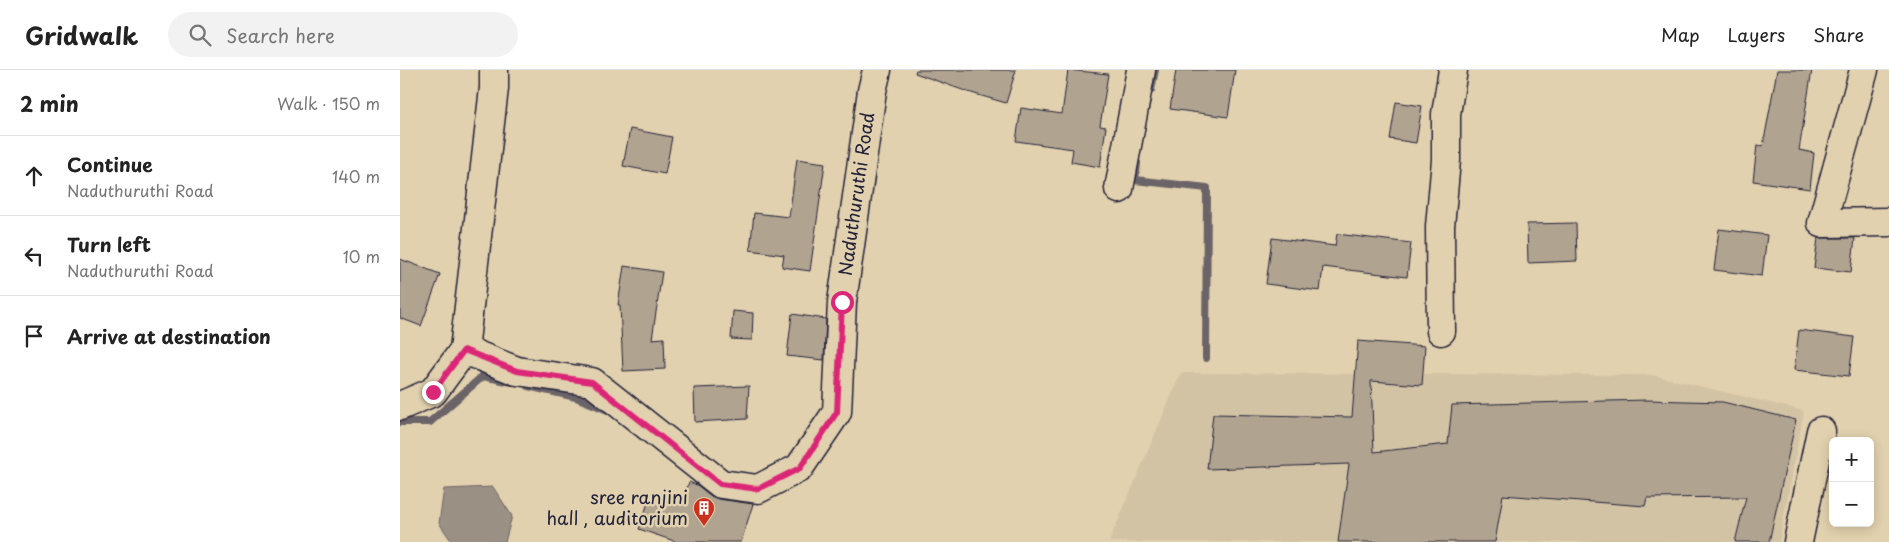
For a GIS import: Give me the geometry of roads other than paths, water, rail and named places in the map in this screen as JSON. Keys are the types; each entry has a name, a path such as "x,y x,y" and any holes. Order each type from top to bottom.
{"street":[{"path":"400,406 433,392 464,350 494,88 494,70"},
{"name":"Naduthuruthi Road","path":"464,350 517,371 592,382 720,484 758,489 800,468 837,412 842,302 872,90 877,70"},
{"path":"1119,189 1141,70"},
{"path":"1441,331 1440,226 1446,160 1446,114 1453,70"},
{"path":"1864,70 1822,223 1889,222"},
{"path":"1798,542 1821,431"}],"waterway":[{"path":"1151,90 1155,70"},
{"path":"1137,163 1135,180 1207,188 1206,358"},
{"path":"400,422 430,422 483,376 512,382"},
{"path":"528,386 576,397 608,410"}],"place":[{"name":"sree ranjini hall , auditorium","path":"704,527"}]}
